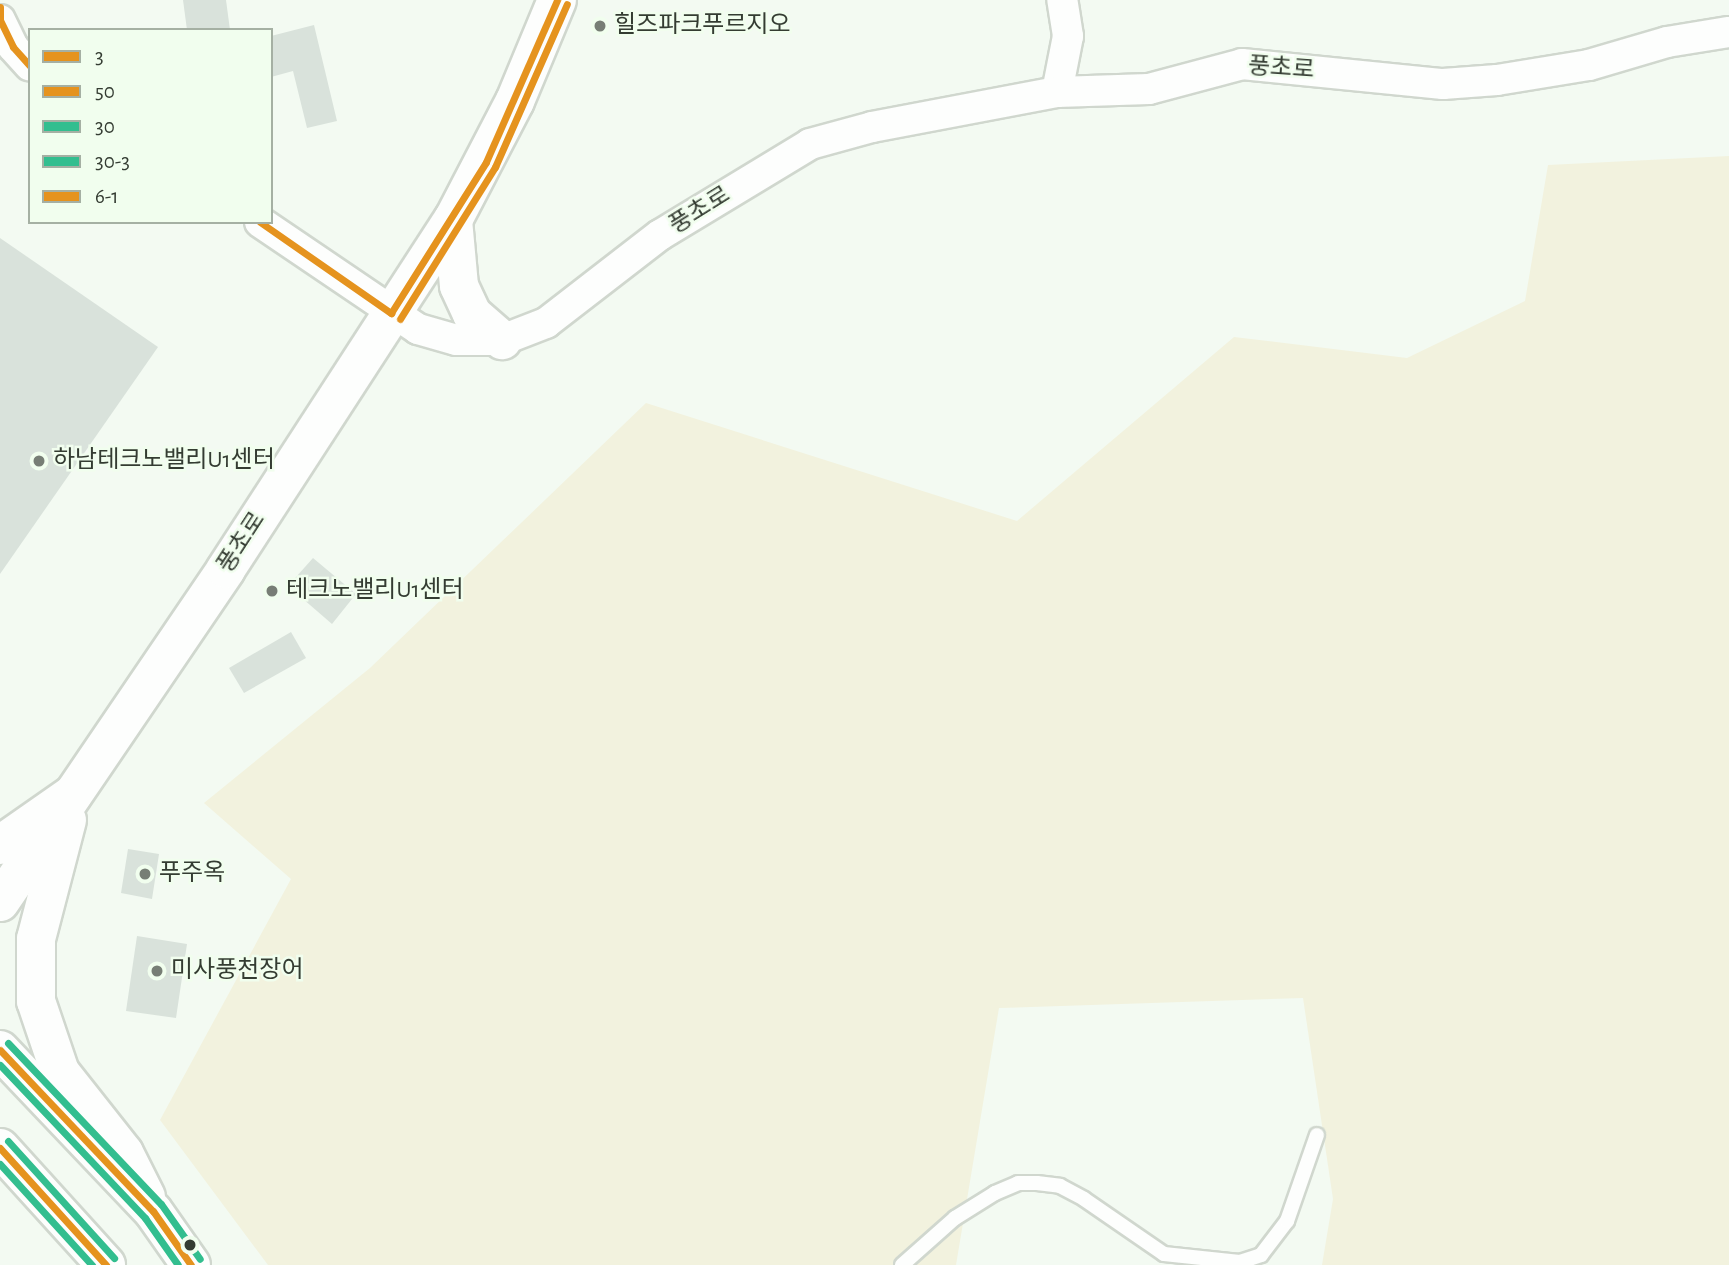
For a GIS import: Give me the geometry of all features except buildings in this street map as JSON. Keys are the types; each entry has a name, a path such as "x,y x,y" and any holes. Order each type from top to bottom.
{"main road":[{"path":"391,313 453,220 509,113 557,0"},
{"path":"453,220 459,286 472,314 502,340"},
{"name":"풍초로","path":"0,902 391,313"},
{"path":"0,845 73,794"},
{"path":"73,794 36,939 36,1001 60,1072 124,1153 153,1212"},
{"path":"0,1050 153,1212 191,1265"},
{"path":"0,1148 106,1265"}],"street":[{"path":"1058,92 1068,36 1062,0"},
{"path":"0,7 0,21 13,47 28,66"},
{"name":"풍초로","path":"391,313 436,336 502,340 546,323 660,235 810,144 872,127 1058,92 1149,89 1242,64 1443,84 1497,80 1589,65 1667,42 1729,32"},
{"path":"0,63 28,68"},
{"path":"263,224 391,313"}],"lane":[{"path":"902,1265 956,1218 995,1193 1018,1183 1060,1186 1084,1199 1164,1254 1240,1262 1261,1255 1287,1221 1317,1135"}],"green space":[{"path":"1729,156 1729,1265 1322,1265 1333,1199 1303,998 999,1008 956,1265 268,1265 160,1120 291,879 204,803 370,668 646,403 1017,521 1234,337 1407,358 1525,301 1548,165"}],"transit line":[{"name":"3","path":"391,313 486,162 557,0"},
{"name":"6-1","path":"400,319 495,167 567,4"},
{"name":"3","path":"0,7 0,20 13,47 28,64"},
{"name":"3","path":"263,224 391,313"},
{"name":"30-3","path":"8,1043 161,1204 200,1259"},
{"name":"50","path":"0,1050 153,1211 191,1265"},
{"name":"30","path":"0,1065 145,1218 178,1265"},
{"name":"30-3","path":"8,1141 114,1258"},
{"name":"50","path":"0,1148 106,1265"},
{"name":"30","path":"0,1164 92,1265"}],"place":[{"name":"힐즈파크푸르지오","path":"600,26"},
{"name":"하남테크노밸리U1센터","path":"39,461"},
{"name":"테크노밸리U1센터","path":"272,591"},
{"name":"푸주옥","path":"145,874"},
{"name":"미사풍천장어","path":"157,971"}]}
